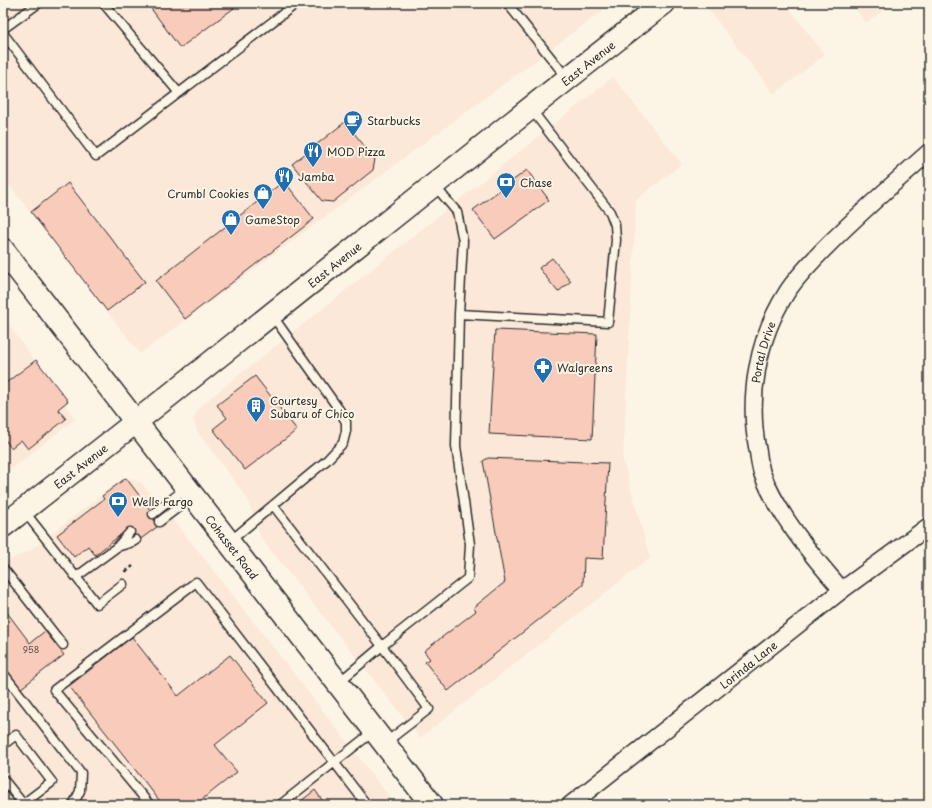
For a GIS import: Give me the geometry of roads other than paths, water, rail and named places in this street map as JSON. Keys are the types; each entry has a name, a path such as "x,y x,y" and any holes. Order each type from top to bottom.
{"main road":[{"name":"East Avenue","path":"3,525 137,422 567,78 664,3"},
{"name":"Cohasset Road","path":"3,250 432,805"}],"street":[{"name":"Portal Drive","path":"842,590 789,523 776,503 762,472 755,437 754,400 758,363 770,322 788,291 815,259 843,230 929,152"},
{"name":"Lorinda Lane","path":"570,805 842,590 929,526"}],"lane":[{"path":"3,29 39,3"},
{"path":"103,3 179,93"},
{"path":"3,33 96,156 297,3"},
{"path":"507,3 567,78"},
{"path":"459,314 608,322 616,240 615,225 610,212 530,108"},
{"path":"338,683 468,578 470,544 456,446 459,314 463,241 457,212 434,185"},
{"path":"229,542 327,460 343,443 346,431 346,422 340,411 272,315"},
{"path":"153,514 190,491"},
{"path":"159,522 190,491"},
{"path":"273,505 429,709 334,762 280,805"},
{"path":"23,510 97,604 123,584"},
{"path":"76,577 117,546 130,532"},
{"path":"117,546 136,540"},
{"path":"3,568 63,645"},
{"path":"150,805 54,690 196,582 367,805"},
{"path":"3,673 81,773 80,791 72,805"},
{"path":"3,745 16,735 52,782 24,804 3,779"}],"place":[{"name":"Starbucks","path":"353,137"},
{"name":"MOD Pizza","path":"313,168"},
{"name":"Jamba","path":"284,193"},
{"name":"Chase","path":"506,199"},
{"name":"Crumbl Cookies","path":"263,210"},
{"name":"GameStop","path":"231,236"},
{"name":"Walgreens","path":"543,384"},
{"name":"Courtesy Subaru of Chico","path":"256,423"},
{"name":"Wells Fargo","path":"118,518"}]}
